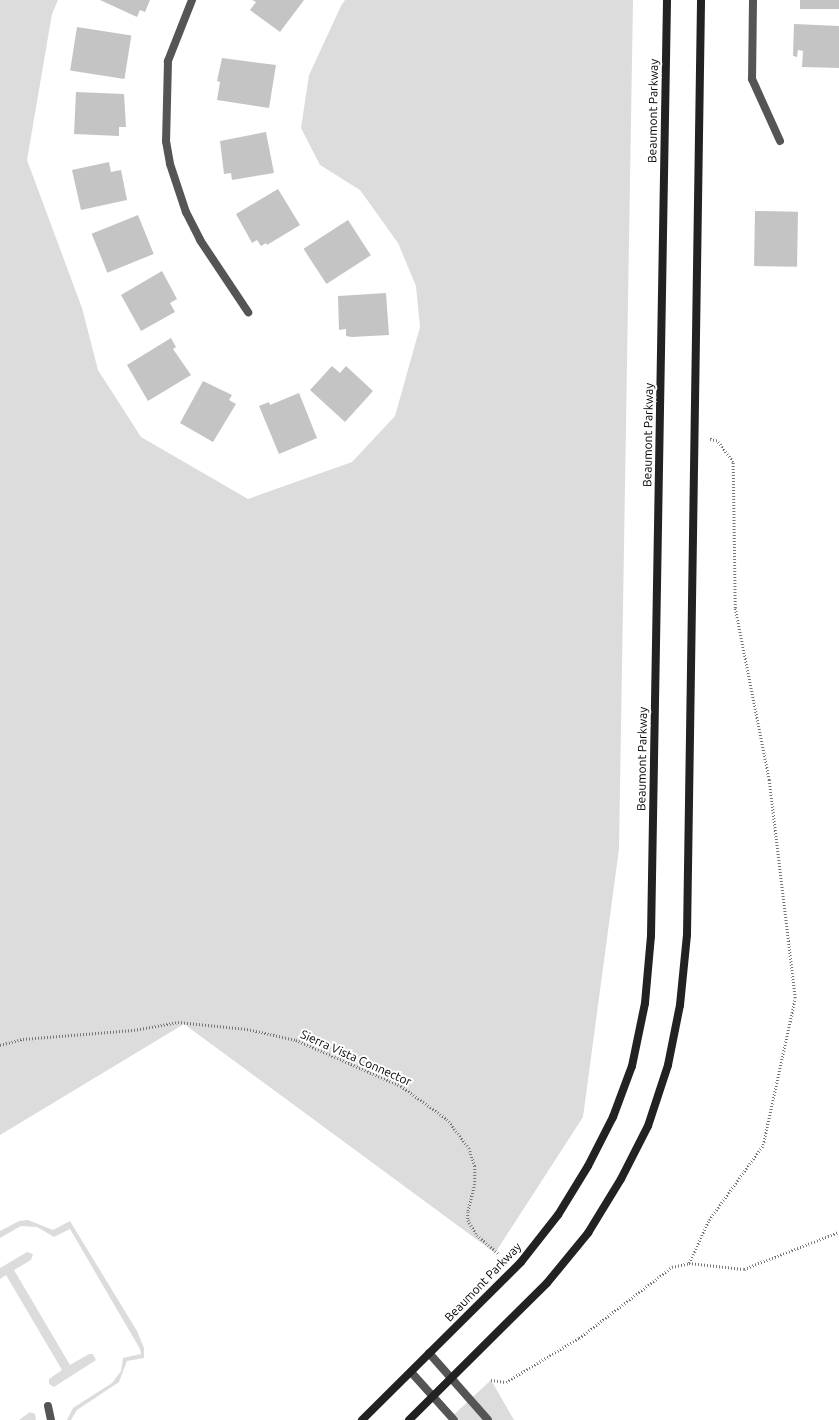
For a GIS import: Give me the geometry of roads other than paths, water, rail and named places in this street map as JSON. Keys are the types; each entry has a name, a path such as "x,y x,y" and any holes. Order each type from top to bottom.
{"street":[{"path":"192,0 168,61 166,103 169,157 177,189 193,226 218,269 248,312"},
{"name":"Beaumont Parkway","path":"362,1420 521,1262 570,1197 588,1166 613,1117 632,1066 645,1003 651,936 667,0"},
{"path":"409,1420 451,1380 547,1283 588,1233 621,1180 648,1126 668,1065 680,1005 687,935 701,0"},
{"path":"753,0 752,79 780,142"},
{"path":"429,1353 451,1380 488,1420"},
{"path":"411,1372 454,1420"},
{"path":"48,1406 51,1420"}]}
